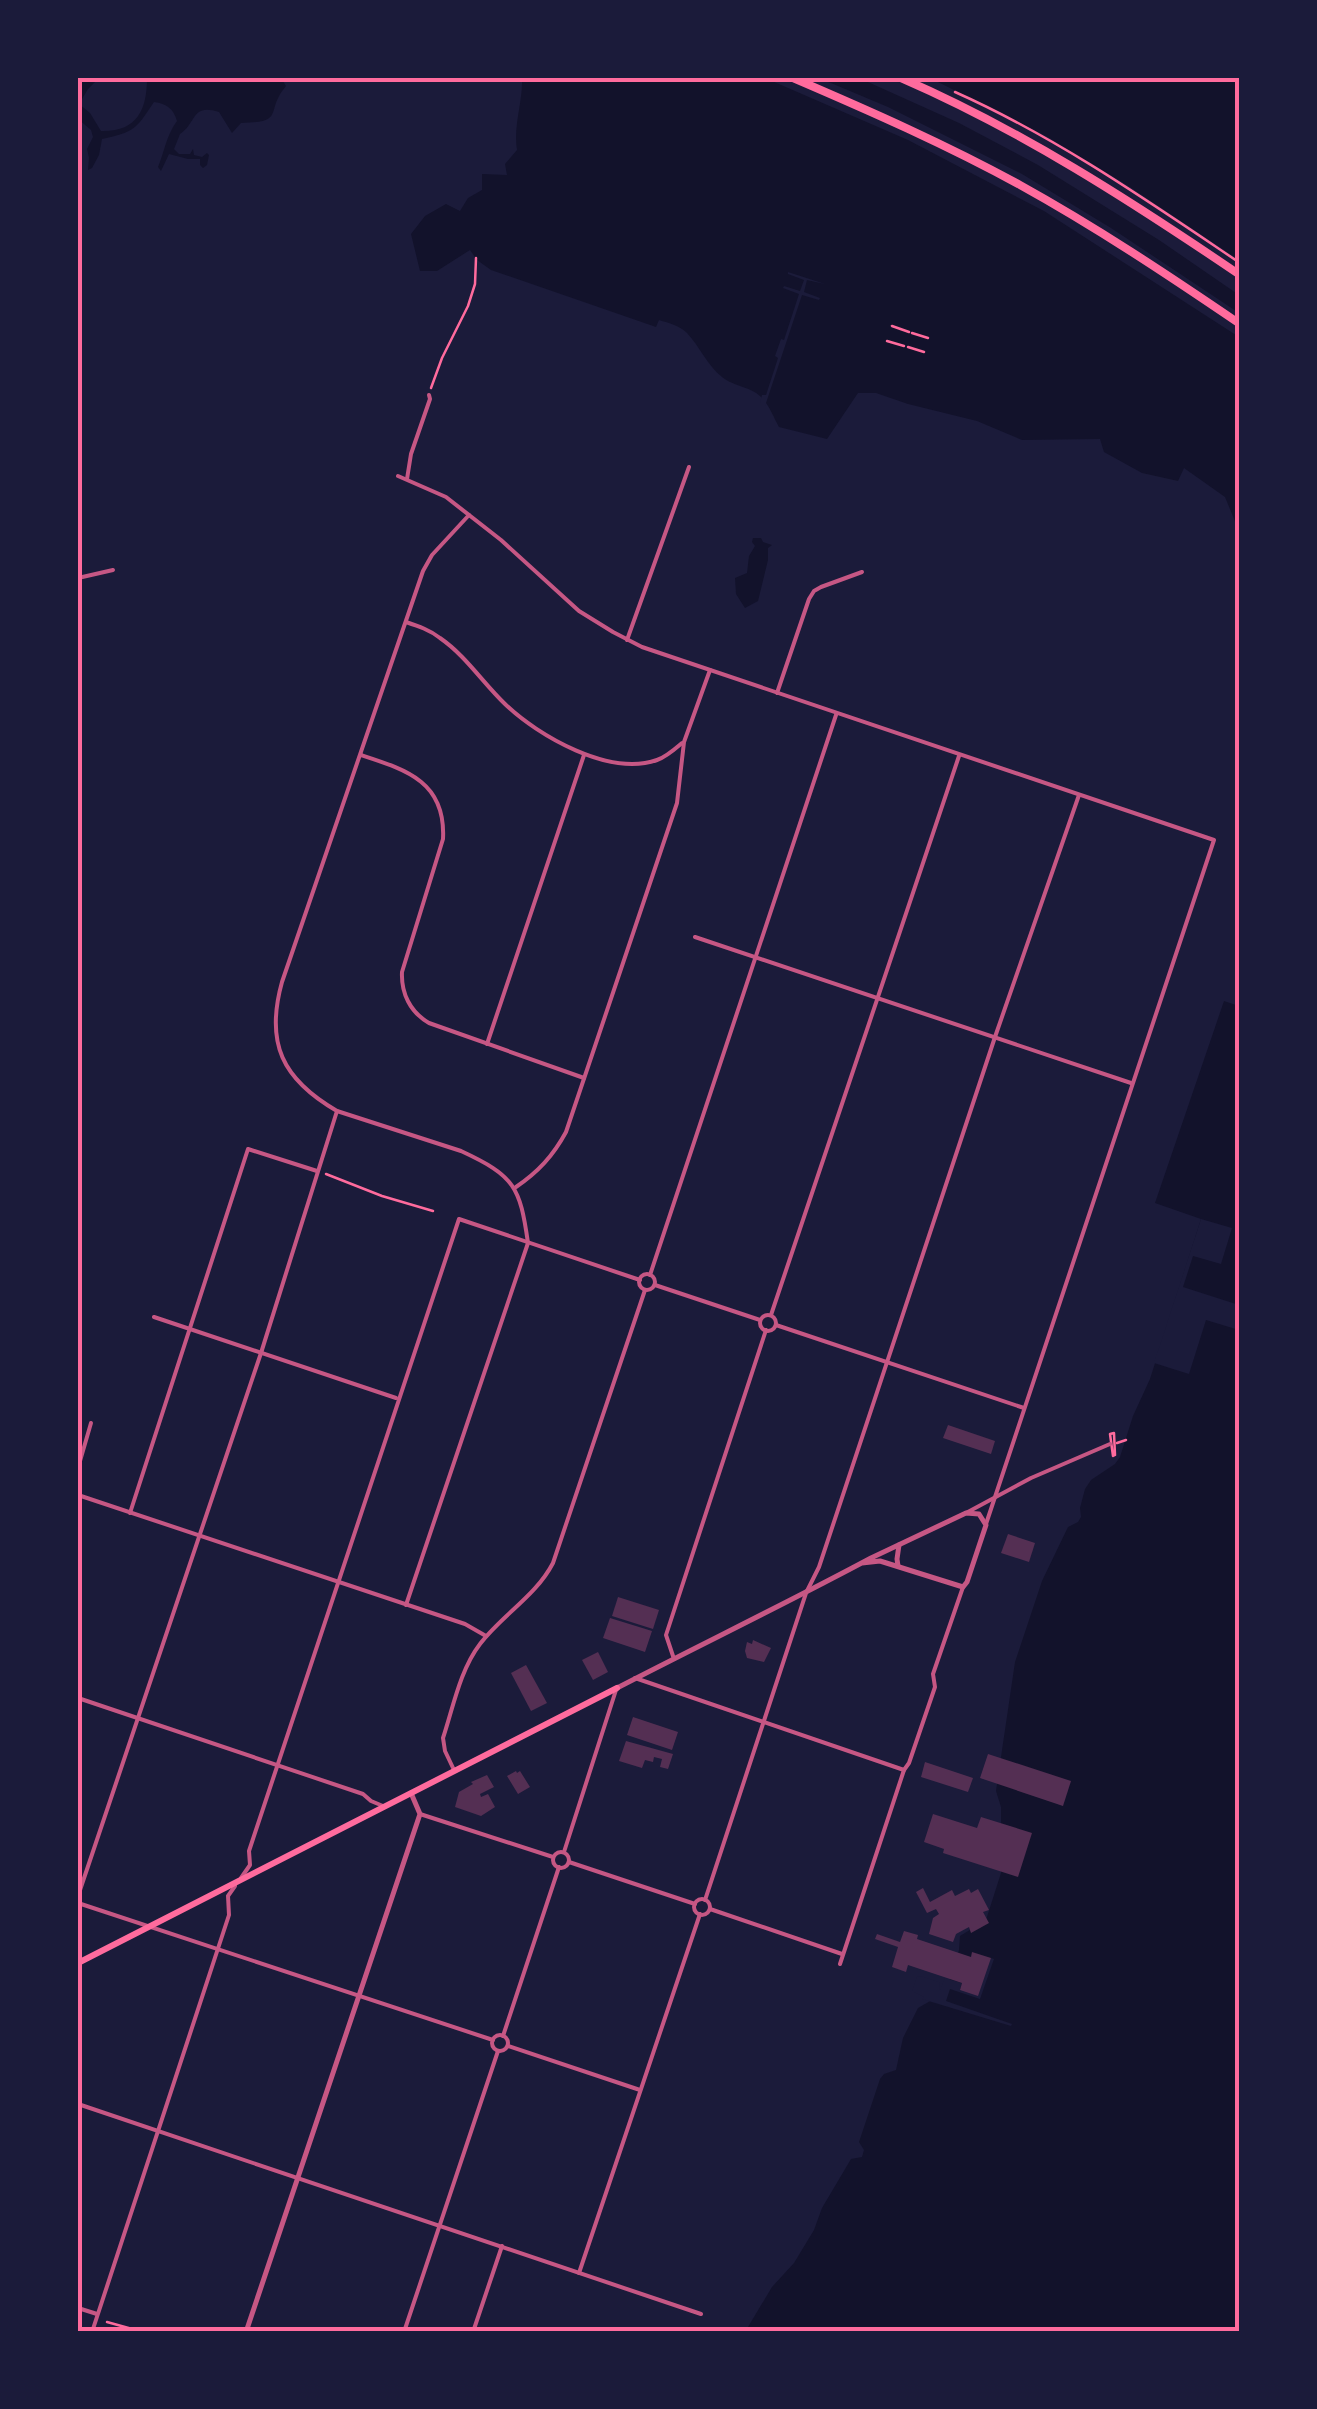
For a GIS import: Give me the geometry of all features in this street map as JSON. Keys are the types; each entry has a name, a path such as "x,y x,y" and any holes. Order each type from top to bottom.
{"highway":[{"path":"793,78 908,128 1021,186 1240,324"},
{"path":"901,78 965,107 1065,162 1240,275"}],"main road":[{"path":"78,1963 617,1688"}],"street":[{"path":"407,479 410,454 429,394"},
{"path":"627,640 689,467"},
{"path":"398,476 441,494 469,514 563,598 627,640 1214,840 968,1582 933,1674 935,1687 840,1964"},
{"path":"406,1604 528,1243 523,1210 515,1188 462,1151 337,1110 310,1093 286,1067 277,1046 275,1020 282,982 423,571 432,555 469,514"},
{"path":"78,578 113,570"},
{"path":"777,693 814,591 862,572"},
{"path":"406,622 442,639 525,721 584,754 638,764 659,760 684,742"},
{"path":"515,1188 552,1156 566,1132 677,802 684,742 710,670"},
{"path":"650,1274 837,713"},
{"path":"487,1044 584,754"},
{"path":"771,1315 960,754"},
{"path":"361,755 404,769 421,780 444,824 443,840 402,972 405,997 412,1008 428,1023 584,1078"},
{"path":"705,1900 1079,795"},
{"path":"695,936 1132,1083"},
{"path":"78,1896 261,1353 337,1110"},
{"path":"130,1512 248,1149 318,1171"},
{"path":"92,2332 218,1948 228,1914 228,1896 250,1865 249,1851 460,1219 640,1280"},
{"path":"650,1274 644,1275 640,1286 645,1290 655,1285"},
{"path":"650,1274 655,1285"},
{"path":"655,1285 760,1320"},
{"path":"454,1770 442,1738 468,1664 486,1636 537,1587 553,1564 645,1290"},
{"path":"771,1315 776,1325 766,1330 760,1320 771,1315"},
{"path":"154,1318 398,1398"},
{"path":"776,1325 1024,1408"},
{"path":"674,1659 666,1635 766,1330"},
{"path":"78,1468 92,1423"},
{"path":"564,1852 617,1688 1031,1478 1113,1443"},
{"path":"78,1495 465,1624 486,1636"},
{"path":"966,1512 979,1514 986,1525"},
{"path":"898,1567 899,1544"},
{"path":"862,1562 880,1562 963,1587"},
{"path":"635,1678 904,1770"},
{"path":"78,1698 363,1794 385,1806"},
{"path":"246,2332 420,1814 410,1793"},
{"path":"420,1814 554,1857"},
{"path":"564,1852 557,1852 554,1864 559,1867 569,1862"},
{"path":"564,1852 569,1862"},
{"path":"569,1862 695,1904"},
{"path":"503,2036 559,1867"},
{"path":"705,1900 710,1909 700,1914 695,1904 705,1900"},
{"path":"78,1904 493,2040"},
{"path":"710,1909 844,1954"},
{"path":"579,2272 700,1914"},
{"path":"503,2036 508,2046 498,2051 493,2040 503,2036"},
{"path":"508,2046 640,2090"},
{"path":"404,2332 498,2051"},
{"path":"78,2104 701,2314"},
{"path":"474,2332 502,2246"},
{"path":"78,2308 98,2314"}],"path":[{"path":"429,394 468,306 476,258"},
{"path":"892,326 928,338"},
{"path":"887,340 924,352"},
{"path":"326,1174 432,1211"},
{"path":"1113,1443 1126,1440"},
{"path":"107,2322 143,2332"}],"shaded area":[{"path":"78,78 99,78 79,104 101,131 123,128 137,117 145,100 147,78 281,78 286,86 270,118 241,123 232,133 219,112 199,112 180,134 174,149 179,154 190,154 193,149 194,155 202,157 207,153 207,165 203,168 200,159 169,154 161,171 158,167 177,121 169,107 154,102 134,128 102,139 99,155 88,170 87,149 93,137 78,119"},
{"path":"522,78 1239,78 1239,531 1225,497 1184,468 1178,481 1142,473 1104,452 1100,439 1022,440 977,421 876,393 858,393 827,439 779,427 763,399 722,377 687,333 674,325 659,320 656,327 491,270 470,250 437,271 420,271 411,234 425,216 446,204 460,211 468,198 482,190 482,174 507,175 505,164 517,150"},
{"path":"753,538 772,545 768,548 758,601 745,608 736,594 735,578 747,573 755,546"},
{"path":"1224,1001 1239,1006 1239,2331 745,2332 772,2287 794,2263 851,2159 862,2157 864,2150 859,2142 880,2079 896,2070 903,2038 918,2008 946,1992 960,1936 986,1920 1001,1873 1001,1807 996,1791 1015,1662 1042,1581 1068,1527 1081,1517 1085,1489 1120,1457 1150,1379 1201,1219 1155,1203"}],"pier":[{"path":"765,78 819,78 888,107 1022,174 1239,313 1239,337 1044,211 908,140"},
{"path":"859,78 930,78 1046,136 1239,260 1239,295 1038,165 959,123"},
{"path":"788,272 825,284 807,280 804,292 820,298 802,295 765,406 762,406 762,395 766,395 778,358 775,356 799,294 783,288 800,291 804,280"},
{"path":"1201,1219 1232,1228 1221,1264 1193,1256 1183,1287 1239,1305 1239,1330 1206,1320 1189,1374 1154,1363"},
{"path":"994,1959 980,1999 950,1989 946,2001 1011,2026 922,1999 912,1991 921,1976 939,1982 940,1990 945,1978 962,1983 960,1990"}],"building":[{"path":"948,1425 995,1441 991,1454 943,1438"},
{"path":"1008,1534 1035,1543 1029,1562 1001,1553"},
{"path":"618,1597 659,1610 653,1629 612,1616"},
{"path":"610,1618 652,1631 645,1652 603,1638"},
{"path":"753,1640 771,1648 764,1662 747,1658 747,1642 752,1644"},
{"path":"598,1652 608,1672 593,1680 582,1660"},
{"path":"526,1665 547,1703 531,1711 511,1673"},
{"path":"633,1717 678,1732 672,1750 627,1735"},
{"path":"626,1741 673,1754 668,1769 660,1767 662,1759 654,1757 653,1762 645,1760 642,1768 619,1761"},
{"path":"988,1754 1071,1781 1063,1806 980,1778"},
{"path":"925,1762 973,1778 968,1792 921,1777"},
{"path":"520,1771 530,1787 518,1794 507,1776"},
{"path":"487,1775 494,1787 480,1794 488,1794 495,1807 481,1816 455,1807 459,1792"},
{"path":"933,1814 977,1828 981,1817 1032,1833 1018,1877 943,1853 944,1849 924,1842"},
{"path":"923,1888 930,1902 952,1890 955,1896 978,1889 989,1910 983,1912 989,1923 971,1933 969,1927 956,1934 953,1942 929,1934 933,1918 939,1914 936,1909 927,1913 916,1892"},
{"path":"904,1931 971,1957 972,1952 991,1958 978,1996 960,1990 962,1983 908,1965 906,1972 892,1967 898,1947 875,1939 877,1934 900,1942"}]}
